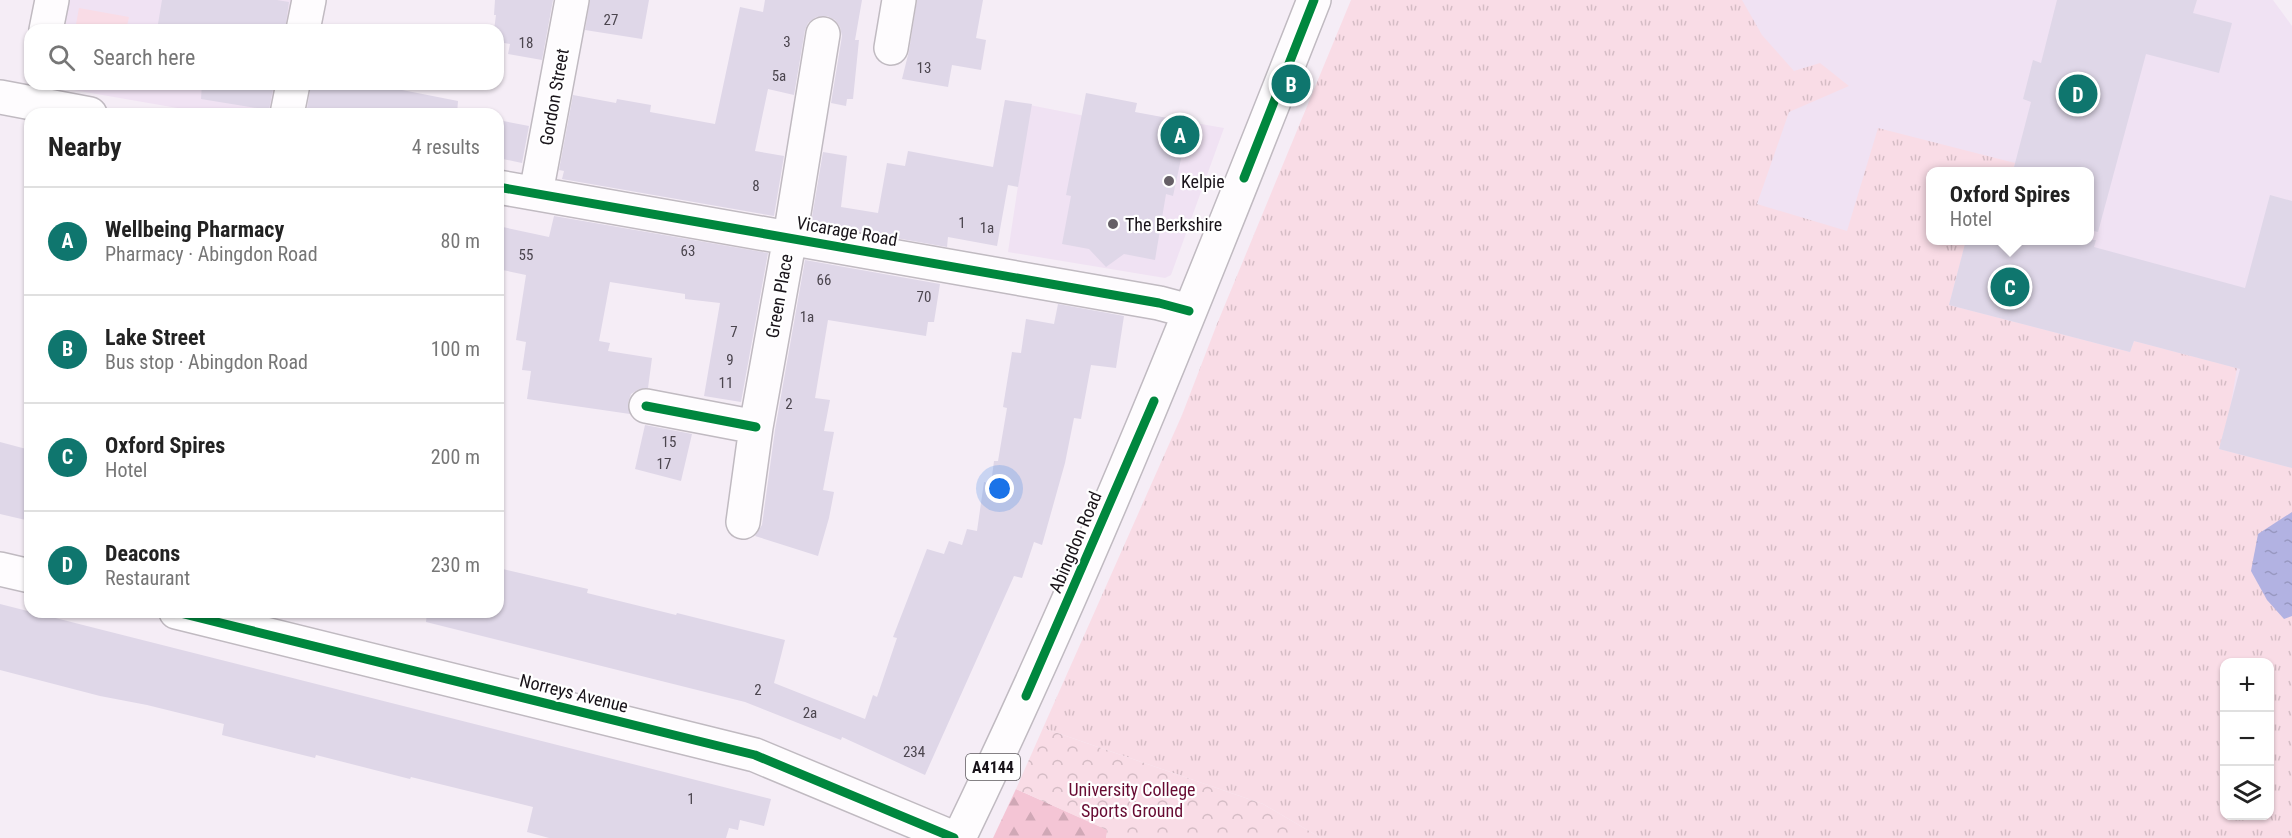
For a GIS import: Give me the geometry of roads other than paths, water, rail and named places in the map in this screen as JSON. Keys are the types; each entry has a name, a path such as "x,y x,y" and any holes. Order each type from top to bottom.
{"street":[{"path":"47,24 52,0"},
{"path":"304,24 309,0"},
{"name":"Gordon Street","path":"536,193 572,0"},
{"path":"891,48 899,0"},
{"name":"Abingdon Road","path":"959,838 1031,685 1149,412 1314,0"},
{"name":"Green Place","path":"742,522 823,34"},
{"path":"288,108 292,90"},
{"path":"0,97 33,94 73,108"},
{"name":"Vicarage Road","path":"504,188 1159,303 1190,311"},
{"path":"646,406 756,427"},
{"path":"0,569 24,575"},
{"name":"Norreys Avenue","path":"200,618 755,755 954,838"}],"water":[{"path":"2292,512 2292,616 2284,619 2267,600 2251,571 2258,534"}],"place":[{"name":"Lake Street","path":"1291,84"},
{"name":"Deacons","path":"2078,94"},
{"name":"Wellbeing Pharmacy","path":"1180,135"},
{"name":"Kelpie","path":"1169,181"},
{"name":"The Berkshire","path":"1113,224"},
{"name":"Oxford Spires","path":"2010,287"}],"park label":[{"name":"University College Sports Ground","path":"1132,799"}]}
